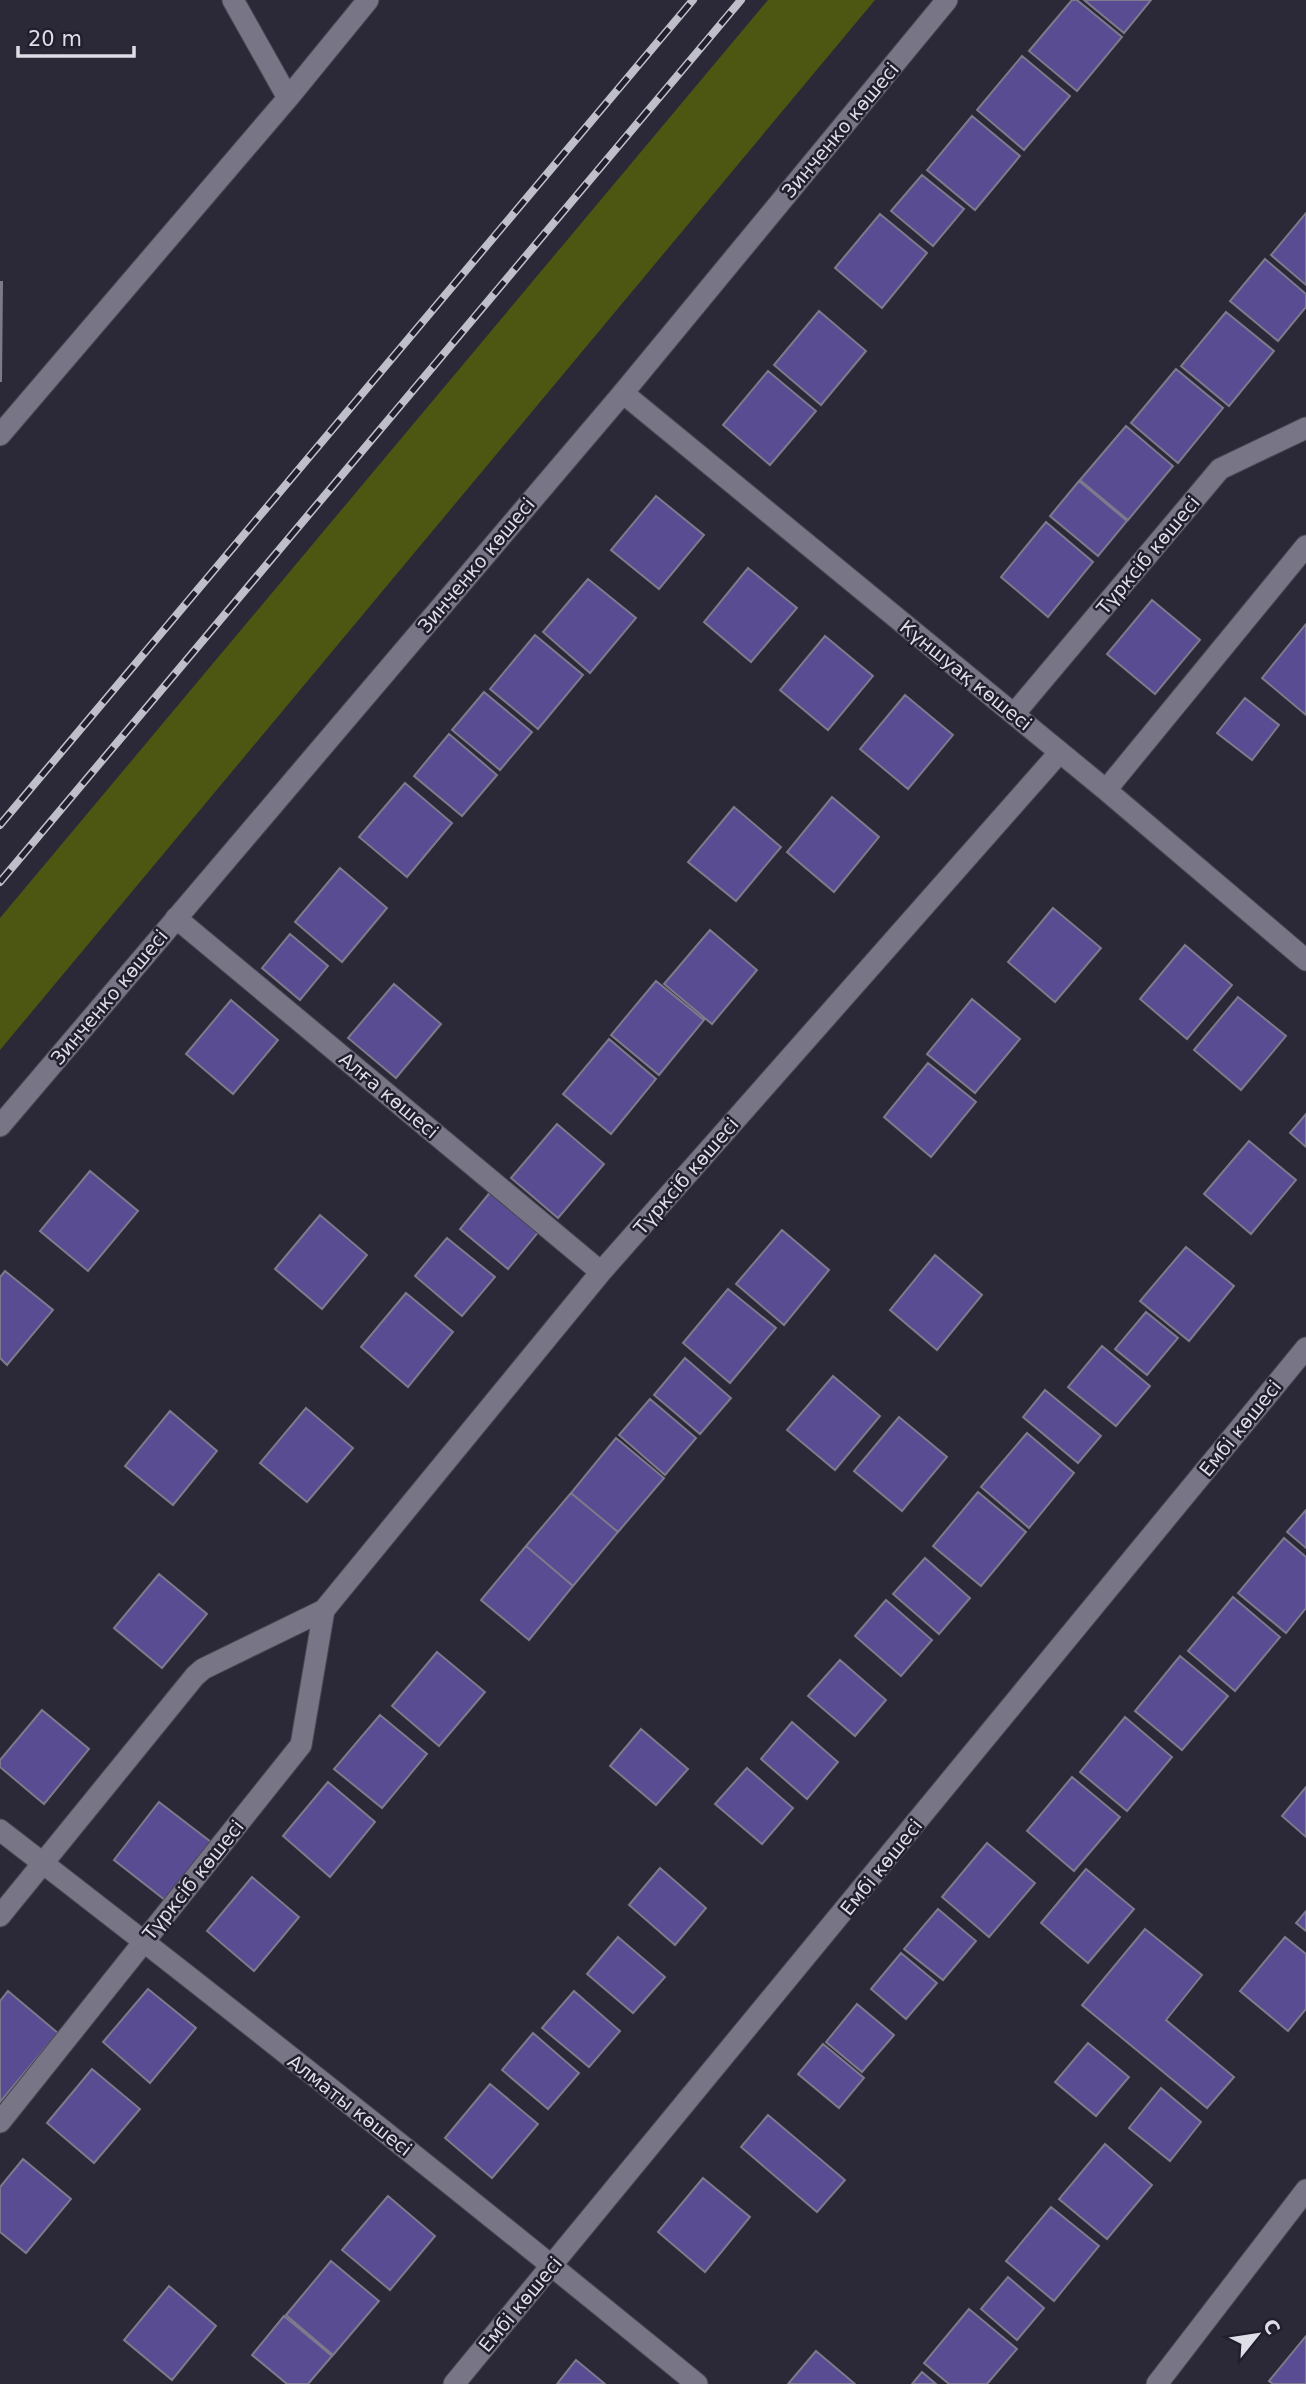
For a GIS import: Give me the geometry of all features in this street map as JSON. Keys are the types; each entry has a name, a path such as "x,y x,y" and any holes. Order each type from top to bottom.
{"street":[{"path":"233,0 288,98"},
{"path":"0,435 288,98 368,0"},
{"name":"Зинченко көшесі","path":"0,1126 624,393 947,0"},
{"name":"Күншуақ көшесі","path":"624,393 1106,790 1306,960"},
{"name":"Түрксіб көшесі","path":"1014,714 1220,469 1306,428"},
{"path":"1106,790 1306,546"},
{"name":"Түрксіб көшесі","path":"0,1916 195,1676 203,1669 324,1611 601,1272 1060,752"},
{"name":"Алға көшесі","path":"176,918 601,1272"},
{"name":"Ембі көшесі","path":"454,2384 1306,1348"},
{"name":"Түрксіб көшесі","path":"0,2122 301,1745 324,1611"},
{"name":"Алматы көшесі","path":"0,1830 144,1940 697,2384"},
{"path":"1157,2384 1306,2190"}],"green space":[{"path":"768,0 875,0 0,1050 0,918"}],"building":[{"path":"1072,0 1077,0 1122,37 1077,91 1029,51"},
{"path":"1084,0 1151,0 1124,33"},
{"path":"1022,56 1070,96 1024,150 977,110"},
{"path":"972,116 1020,156 975,210 927,170"},
{"path":"922,175 964,209 933,246 891,211"},
{"path":"1306,213 1306,285 1271,255"},
{"path":"880,214 927,253 882,308 835,268"},
{"path":"1265,259 1306,294 1306,307 1278,341 1230,301"},
{"path":"2,282 1,381 0,381"},
{"path":"819,311 866,351 821,405 774,365"},
{"path":"1226,312 1274,351 1229,406 1181,366"},
{"path":"1176,369 1223,408 1178,463 1131,423"},
{"path":"768,371 816,411 770,465 723,425"},
{"path":"1126,426 1173,466 1128,520 1080,480"},
{"path":"1079,481 1127,521 1098,556 1050,516"},
{"path":"656,496 704,535 659,589 611,550"},
{"path":"1046,522 1093,562 1048,617 1001,577"},
{"path":"748,568 797,608 751,662 704,622"},
{"path":"588,579 636,618 590,673 543,632"},
{"path":"1152,600 1200,640 1155,694 1107,654"},
{"path":"1306,624 1306,715 1262,678"},
{"path":"535,635 583,675 538,729 490,689"},
{"path":"825,636 873,676 828,730 780,690"},
{"path":"484,692 532,732 500,770 452,730"},
{"path":"905,695 953,735 908,789 860,749"},
{"path":"1245,698 1279,725 1252,760 1217,733"},
{"path":"449,734 497,775 462,816 414,776"},
{"path":"405,783 452,823 407,877 359,837"},
{"path":"832,797 879,837 834,892 787,852"},
{"path":"734,807 781,847 736,901 688,862"},
{"path":"340,868 387,908 342,962 295,922"},
{"path":"1053,908 1101,948 1055,1002 1008,962"},
{"path":"710,930 757,970 712,1024 664,984"},
{"path":"290,934 328,966 300,1000 262,968"},
{"path":"1185,945 1232,985 1187,1039 1140,999"},
{"path":"656,981 704,1020 659,1075 611,1035"},
{"path":"394,984 441,1024 396,1078 348,1038"},
{"path":"1238,997 1286,1036 1241,1090 1194,1050"},
{"path":"972,999 1020,1039 975,1093 927,1054"},
{"path":"231,1000 278,1040 233,1094 186,1054"},
{"path":"609,1039 656,1079 611,1134 563,1094"},
{"path":"928,1063 976,1102 931,1157 884,1117"},
{"path":"1306,1114 1306,1147 1290,1133"},
{"path":"557,1124 604,1164 558,1218 511,1178"},
{"path":"1249,1141 1296,1180 1251,1234 1204,1194"},
{"path":"90,1171 138,1211 88,1271 40,1231"},
{"path":"492,1190 540,1230 508,1269 460,1229"},
{"path":"320,1215 367,1255 322,1309 275,1269"},
{"path":"782,1230 829,1270 784,1325 736,1284"},
{"path":"447,1238 495,1277 462,1316 415,1276"},
{"path":"1186,1247 1234,1286 1189,1341 1140,1301"},
{"path":"935,1255 982,1295 937,1350 890,1310"},
{"path":"5,1271 53,1310 7,1365 0,1358 0,1277"},
{"path":"728,1289 776,1328 730,1383 683,1343"},
{"path":"406,1293 453,1332 408,1387 361,1347"},
{"path":"1146,1312 1178,1338 1147,1375 1115,1349"},
{"path":"1102,1346 1150,1386 1116,1426 1068,1387"},
{"path":"685,1358 731,1398 700,1434 654,1395"},
{"path":"833,1376 880,1416 835,1470 787,1430"},
{"path":"1045,1390 1101,1436 1078,1463 1023,1417"},
{"path":"650,1399 696,1438 665,1475 619,1435"},
{"path":"306,1408 353,1448 307,1502 260,1463"},
{"path":"170,1411 217,1451 173,1505 125,1466"},
{"path":"899,1417 947,1457 902,1511 854,1471"},
{"path":"1027,1433 1074,1473 1029,1528 981,1487"},
{"path":"616,1438 664,1478 618,1532 571,1493"},
{"path":"978,1492 1026,1532 981,1586 933,1546"},
{"path":"571,1493 618,1532 573,1586 526,1546"},
{"path":"1306,1510 1306,1548 1287,1532"},
{"path":"1284,1538 1306,1557 1306,1608 1286,1633 1238,1593"},
{"path":"526,1546 573,1586 529,1640 481,1600"},
{"path":"925,1558 970,1598 939,1634 893,1594"},
{"path":"159,1574 207,1614 162,1668 114,1628"},
{"path":"1233,1597 1280,1637 1235,1691 1188,1651"},
{"path":"886,1600 932,1640 901,1676 855,1636"},
{"path":"437,1652 485,1692 439,1746 392,1706"},
{"path":"1180,1656 1228,1696 1182,1750 1135,1711"},
{"path":"840,1660 886,1700 855,1736 808,1696"},
{"path":"42,1710 89,1749 44,1804 0,1767 0,1760"},
{"path":"380,1715 427,1754 382,1808 334,1769"},
{"path":"1125,1717 1172,1757 1127,1811 1080,1772"},
{"path":"792,1722 838,1762 807,1799 761,1759"},
{"path":"641,1729 688,1769 656,1805 610,1766"},
{"path":"747,1768 793,1808 762,1844 715,1804"},
{"path":"1072,1777 1120,1817 1074,1871 1027,1831"},
{"path":"328,1782 375,1822 330,1877 283,1836"},
{"path":"1306,1787 1306,1837 1282,1816"},
{"path":"159,1802 211,1842 165,1900 114,1860"},
{"path":"987,1843 1035,1883 989,1937 942,1897"},
{"path":"660,1868 706,1908 675,1945 629,1905"},
{"path":"1086,1869 1134,1909 1088,1963 1041,1923"},
{"path":"252,1877 299,1917 254,1971 207,1931"},
{"path":"938,1909 976,1941 943,1980 904,1949"},
{"path":"1306,1911 1306,1931 1296,1923"},
{"path":"1145,1929 1202,1975 1166,2020 1234,2077 1207,2108 1082,2005"},
{"path":"618,1937 665,1977 633,2013 587,1974"},
{"path":"1285,1937 1306,1954 1306,2009 1288,2031 1240,1991"},
{"path":"901,1953 937,1983 906,2019 871,1989"},
{"path":"148,1989 196,2028 150,2083 103,2042"},
{"path":"8,1991 58,2033 0,2102 0,2001"},
{"path":"574,1991 620,2031 589,2067 542,2028"},
{"path":"857,2004 894,2035 862,2072 826,2042"},
{"path":"533,2033 579,2073 548,2109 502,2070"},
{"path":"1088,2043 1129,2077 1096,2116 1055,2082"},
{"path":"823,2044 864,2078 839,2108 798,2074"},
{"path":"92,2069 140,2109 94,2163 47,2123"},
{"path":"490,2084 538,2124 492,2178 445,2138"},
{"path":"1161,2088 1201,2122 1170,2161 1129,2128"},
{"path":"768,2115 845,2180 817,2212 741,2147"},
{"path":"1105,2144 1152,2185 1107,2239 1059,2199"},
{"path":"23,2159 71,2199 26,2253 0,2232 0,2187"},
{"path":"703,2178 750,2217 705,2272 658,2232"},
{"path":"388,2196 435,2236 390,2290 342,2250"},
{"path":"1051,2207 1099,2246 1054,2301 1006,2261"},
{"path":"331,2261 379,2301 333,2355 286,2315"},
{"path":"1008,2277 1044,2308 1017,2340 981,2309"},
{"path":"169,2286 216,2326 172,2380 124,2340"},
{"path":"969,2309 1017,2349 987,2384 949,2384 924,2363"},
{"path":"284,2316 332,2356 308,2384 287,2384 252,2355"},
{"path":"1306,2336 1306,2384 1273,2384 1269,2381"},
{"path":"816,2351 855,2384 788,2384"},
{"path":"576,2360 605,2384 557,2384"},
{"path":"922,2372 936,2384 912,2384"}],"railway":[{"path":"0,825 693,0"},
{"path":"0,882 741,0"}]}
